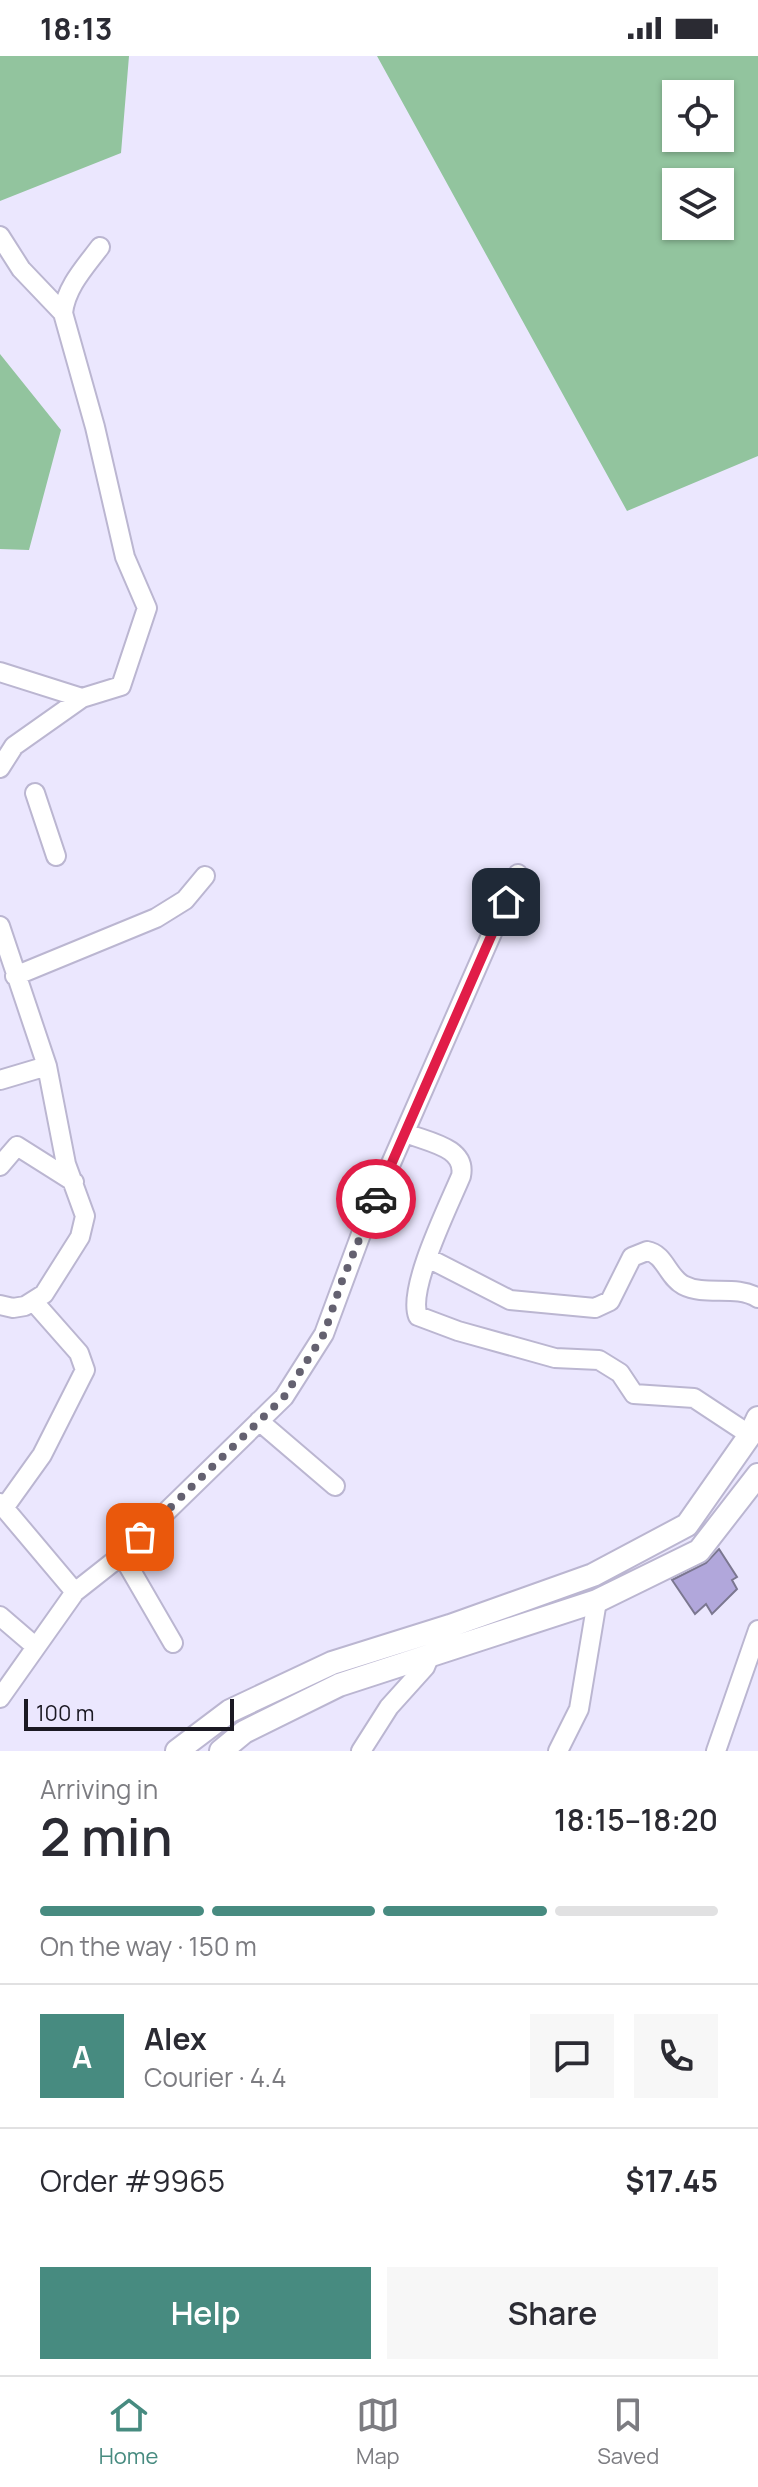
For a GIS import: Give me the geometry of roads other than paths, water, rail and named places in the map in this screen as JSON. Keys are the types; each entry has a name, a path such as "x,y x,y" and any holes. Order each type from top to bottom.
{"main road":[{"path":"177,1751 230,1711 332,1663 450,1626 593,1575 687,1525 755,1430"},
{"path":"221,1751 244,1732 339,1685 597,1601 699,1551 758,1475"}],"street":[{"path":"0,236 21,269 63,313"},
{"path":"0,768 14,746 82,698 121,686 147,608 125,557 95,427 63,313 64,300 72,285 100,247"},
{"path":"0,261 21,269"},
{"path":"0,672 82,698"},
{"path":"35,793 56,856"},
{"path":"1,1696 75,1592 122,1555 284,1397 324,1334 367,1218 518,874"},
{"path":"15,976 156,918 185,900 205,876"},
{"path":"0,926 47,1066 66,1164 85,1216 83,1231 46,1291 34,1302 13,1308 0,1305"},
{"path":"0,1080 47,1066"},
{"path":"406,1133 451,1151 460,1159 462,1167 417,1290 415,1308 418,1316 555,1358 599,1360 620,1373 634,1394 694,1398 755,1430"},
{"path":"0,1166 17,1146 74,1182"},
{"path":"428,1258 510,1300 595,1308 610,1301 632,1257 647,1251 659,1256 682,1284 697,1289 747,1292 758,1298"},
{"path":"34,1302 79,1353 85,1370 42,1455 2,1505 75,1592"},
{"path":"259,1421 335,1486"},
{"path":"122,1555 173,1643"},
{"path":"558,1751 579,1709 597,1601"},
{"path":"0,1616 36,1647"},
{"path":"716,1751 758,1630"},
{"path":"361,1751 389,1707 425,1667 430,1655"}]}
